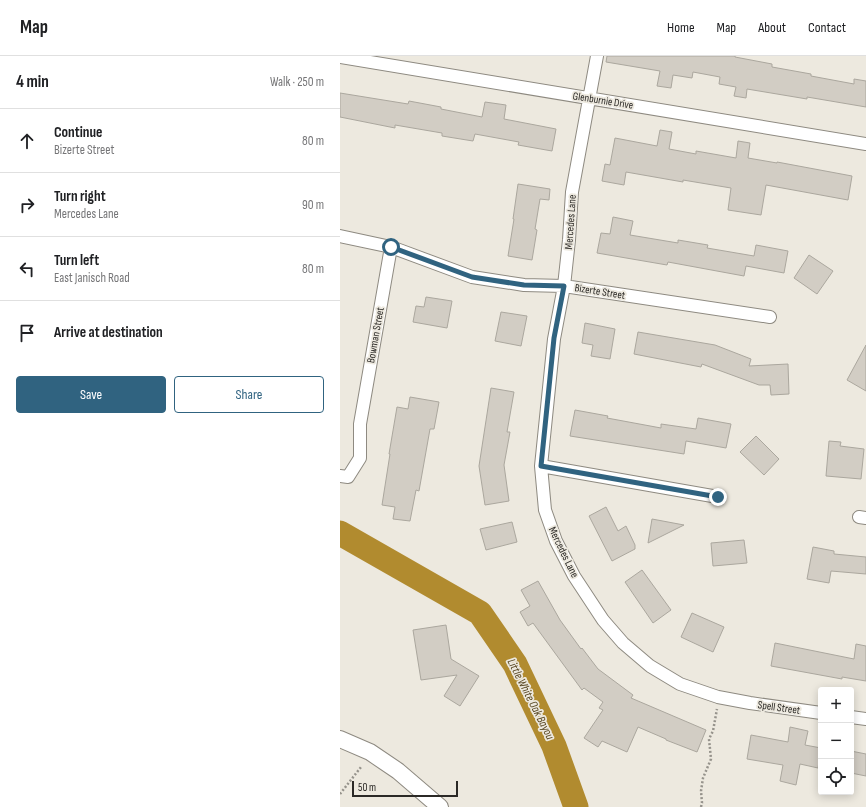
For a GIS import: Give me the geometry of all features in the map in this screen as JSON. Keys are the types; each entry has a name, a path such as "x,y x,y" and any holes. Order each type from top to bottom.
{"street":[{"name":"Mercedes Lane","path":"597,56 572,192 564,286 554,338 541,466 545,510 556,541 574,576 603,620 623,644 650,666 680,684 738,701"},
{"name":"Glenburnie Drive","path":"340,57 866,144"},
{"name":"Bizerte Street","path":"340,236 391,247 472,277 524,285 564,286 770,317"},
{"name":"Bowman Street","path":"340,476 348,477 360,458 360,424 391,247"},
{"path":"541,466 718,497"},
{"name":"Spell Street","path":"738,701 818,713"},
{"path":"854,717 866,719"},
{"path":"340,738 370,752 398,771 440,807"}],"path":[{"path":"701,807 701,791 711,759 709,739 722,697"},
{"path":"340,794 361,767"}],"building":[{"path":"607,56 735,56 772,64 772,67 811,74 811,76 854,84 854,79 866,81 866,107 747,89 746,98 734,96 736,87 719,84 720,77 693,72 692,78 673,75 671,88 657,86 660,71 606,62"},
{"path":"340,93 408,104 409,101 482,117 485,102 506,105 504,119 556,129 552,151 518,145 519,142 475,134 473,141 442,136 442,133 395,125 395,128 340,117"},
{"path":"660,130 672,132 669,149 696,154 696,151 736,158 738,141 750,143 748,158 852,176 848,200 766,185 761,215 728,210 731,188 683,180 683,182 626,172 624,185 602,181 605,164 610,165 615,138 657,146"},
{"path":"518,184 550,189 549,200 540,199 532,260 508,256"},
{"path":"613,217 633,221 630,235 678,243 678,240 708,245 707,248 754,256 756,245 788,251 784,273 746,266 744,276 668,262 667,265 597,253 601,233 610,234"},
{"path":"809,255 833,271 817,294 794,278"},
{"path":"426,297 452,301 447,328 413,322 416,306 424,307"},
{"path":"501,312 527,316 521,346 495,341"},
{"path":"585,323 615,329 610,359 591,356 593,345 582,343"},
{"path":"638,332 715,345 751,359 749,366 788,364 789,394 771,395 770,385 759,385 702,364 701,367 634,354"},
{"path":"866,345 866,391 847,380"},
{"path":"491,388 514,392 507,432 510,432 504,465 509,501 485,505 479,466"},
{"path":"410,397 439,402 434,429 430,429 419,491 416,490 410,521 393,519 395,507 382,505 397,407 408,409"},
{"path":"575,410 608,416 607,418 661,428 661,424 696,429 698,418 731,424 726,448 686,441 684,454 570,436"},
{"path":"756,436 779,459 764,475 740,452"},
{"path":"829,441 841,442 840,446 864,449 861,479 826,476"},
{"path":"606,507 618,531 626,526 635,545 635,549 612,561 589,516"},
{"path":"652,519 684,525 648,543"},
{"path":"512,522 517,542 486,550 480,529"},
{"path":"744,540 747,563 713,566 711,543"},
{"path":"813,547 834,551 834,554 866,557 866,574 831,571 829,583 807,579"},
{"path":"642,570 671,610 653,623 625,582"},
{"path":"538,581 560,620 598,669 633,695 631,698 706,730 697,752 638,727 627,752 602,741 598,747 584,738 603,710 599,708 603,702 584,688 582,690 533,623 528,626 520,612 530,606 521,590"},
{"path":"692,613 724,627 713,652 681,637"},
{"path":"446,625 451,659 479,676 460,706 444,696 457,675 421,680 413,630"},
{"path":"775,643 854,659 856,644 866,646 866,681 842,677 842,679 771,666"},
{"path":"790,727 808,731 805,745 818,747 818,768 800,764 796,785 780,781 783,765 747,759 751,735 788,742"},
{"path":"854,752 866,754 866,776 854,774"}],"waterway":[{"name":"Little White Oak Bayou","path":"340,533 480,613 515,664 554,746 576,807"}],"route":[{"path":"391,247 472,277 524,285 564,286 554,338 541,466 718,497"}]}
